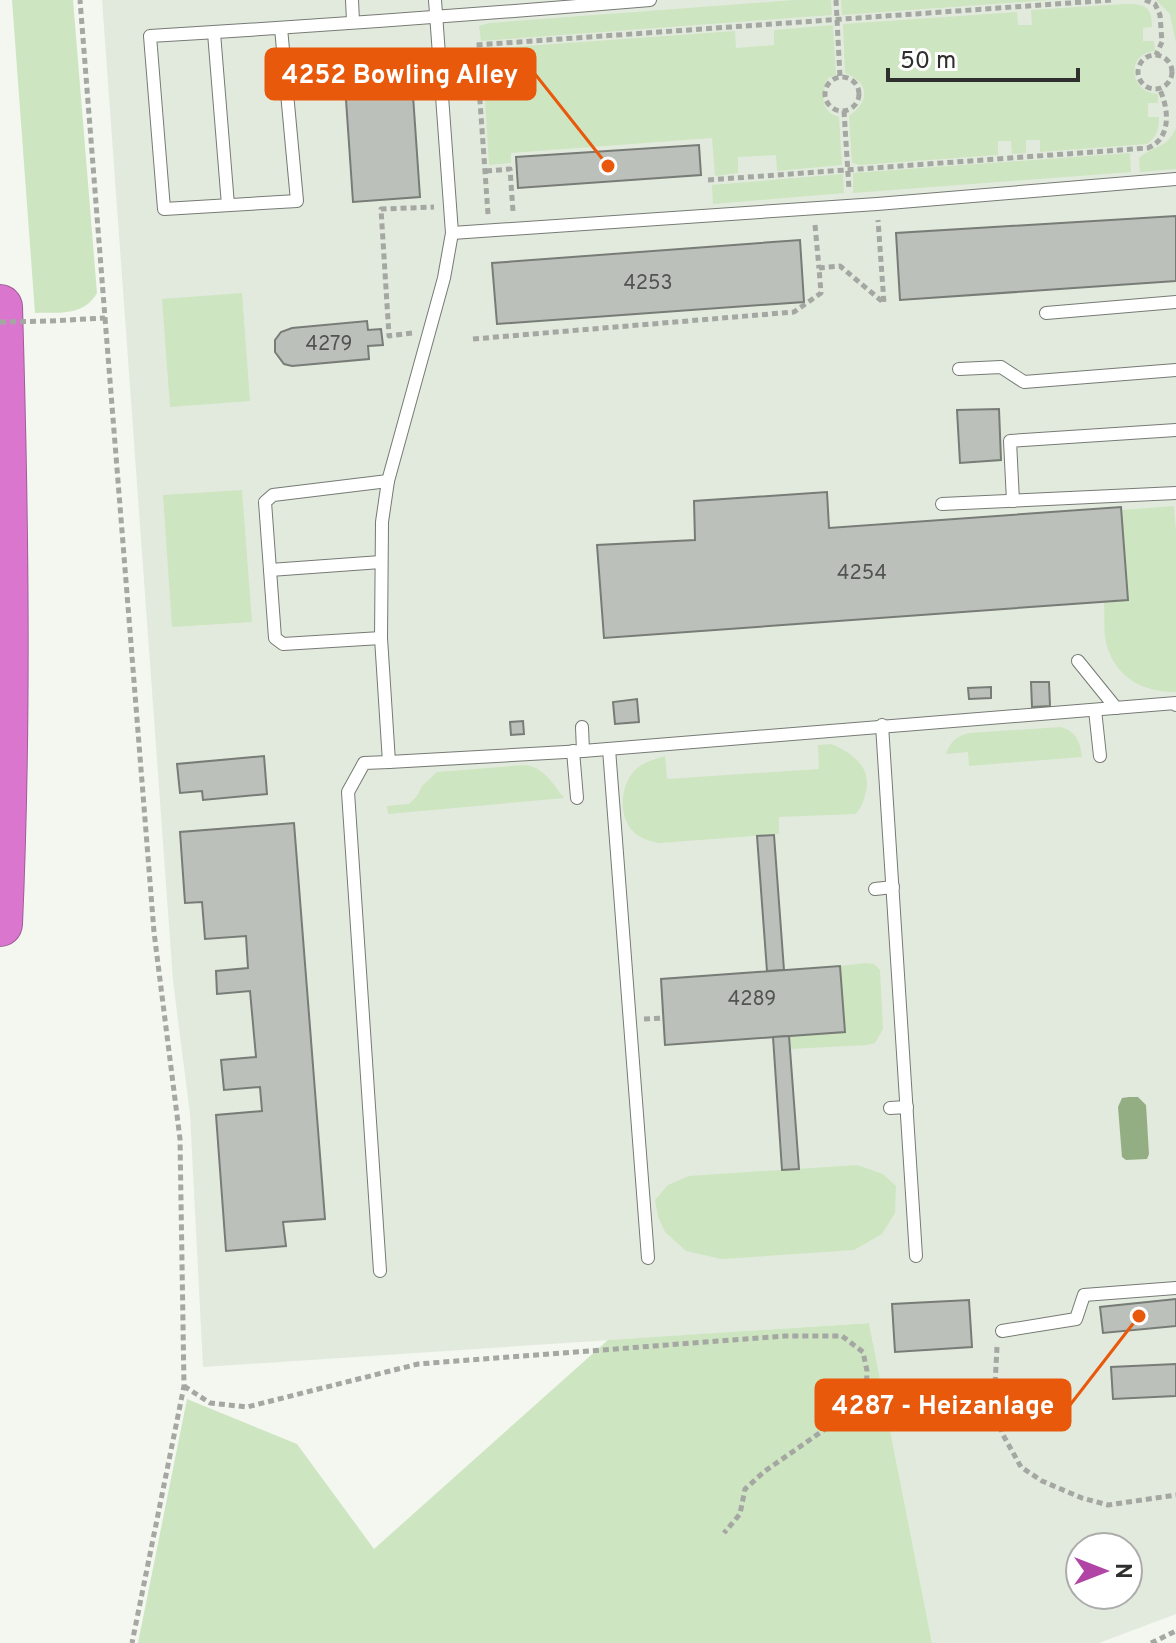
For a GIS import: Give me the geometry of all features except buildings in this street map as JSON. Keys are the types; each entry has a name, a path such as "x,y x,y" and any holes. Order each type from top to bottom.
{"highway":[{"path":"0,307 6,571 5,801 0,924"}],"lane":[{"path":"352,0 353,21"},
{"path":"389,762 381,638 382,522 388,481 444,278 452,233 435,0"},
{"path":"281,28 297,201 164,209 150,36 650,0"},
{"path":"214,33 228,205"},
{"path":"452,233 877,204 1176,179"},
{"path":"1046,313 1176,302"},
{"path":"959,369 1001,367 1024,382 1176,370"},
{"path":"1013,501 1010,441 1176,430"},
{"path":"381,638 283,644 275,638 265,502 273,495 388,481"},
{"path":"942,504 1176,493"},
{"path":"270,570 381,562"},
{"path":"1078,661 1116,708"},
{"path":"380,1271 348,792 364,763 609,749 1176,704"},
{"path":"1095,710 1100,756"},
{"path":"882,725 916,1256"},
{"path":"577,798 582,727"},
{"path":"609,749 626,905 643,1121 648,1258"},
{"path":"875,889 893,887"},
{"path":"890,1108 907,1107"},
{"path":"1002,1331 1076,1319 1084,1295 1176,1288"}],"path":[{"path":"80,0 154,932 180,1139 184,1386 132,1643"},
{"path":"836,0 840,77"},
{"path":"489,230 476,45 1112,0"},
{"path":"1145,0 1155,4 1160,15 1162,42 1156,55"},
{"path":"1148,57 1164,57 1174,70 1167,85 1159,88 1148,88 1139,80 1140,63 1148,57"},
{"path":"840,77 849,78 859,91 853,107 844,111 828,103 825,95 832,80 840,77"},
{"path":"708,180 1148,148 1163,138 1166,122 1165,101 1159,88"},
{"path":"844,111 850,205"},
{"path":"486,171 510,169 515,229"},
{"path":"819,268 840,266 884,303 877,204"},
{"path":"429,331 386,336 381,209 450,206"},
{"path":"473,339 794,312 821,293 814,208"},
{"path":"0,322 105,318"},
{"path":"646,1019 663,1018"},
{"path":"1002,1331 996,1350 994,1405 1002,1433 1021,1467 1042,1481 1108,1505 1176,1495"},
{"path":"184,1386 210,1403 247,1407 418,1364 785,1336 842,1336 863,1352 867,1371 866,1395 854,1409 765,1471 745,1489 740,1514 724,1533"},
{"path":"1151,1643 1176,1631"}],"shaded area":[{"path":"12,0 73,0 97,293 85,306 70,312 35,313"},
{"path":"102,0 1176,0 1176,1614 1099,1643 932,1643 869,1323 203,1367 190,1114 173,981"},
{"path":"794,0 831,0 832,15 481,41 479,26 489,23"},
{"path":"841,0 1050,0 842,15"},
{"path":"1156,0 1176,0 1176,43 1170,14"},
{"path":"1124,4 1146,7 1152,20 1152,27 1143,28 1143,41 1154,41 1155,51 1139,58 1134,72 1141,87 1158,94 1158,103 1148,103 1148,117 1159,117 1159,125 1153,139 1147,144 1040,152 1040,140 1026,140 1026,153 1012,154 1011,141 998,141 998,155 860,165 852,163 849,116 861,104 864,93 859,82 845,73 843,24 1017,12 1018,25 1032,25 1031,10"},
{"path":"833,25 836,75 828,78 824,101 828,111 839,117 842,165 777,171 776,155 738,157 738,173 715,176 712,138 511,153 511,163 489,165 482,49 735,31 736,48 774,45 774,30"},
{"path":"1176,128 1176,169 1140,172 1139,158 1164,143"},
{"path":"1130,153 1131,172 853,193 853,173"},
{"path":"843,174 844,193 713,204 712,185"},
{"path":"242,293 250,401 170,407 162,299"},
{"path":"242,490 252,622 172,627 163,495"},
{"path":"1174,506 1176,692 1143,686 1118,667 1106,641 1104,601 1128,599 1122,510"},
{"path":"1061,727 1077,738 1082,757 969,766 968,752 946,754 954,740 969,733"},
{"path":"831,744 852,756 866,775 864,798 855,814 779,817 779,834 659,843 637,835 624,815 623,798 627,782 636,769 650,761 665,756 667,779 819,769 818,745"},
{"path":"525,765 543,773 564,798 388,814 387,806 409,804 437,772"},
{"path":"874,964 880,970 883,1029 875,1043 790,1049 789,1036 844,1032 840,966"},
{"path":"1138,1097 1146,1105 1149,1154 1147,1159 1126,1160 1122,1157 1118,1107 1122,1098"},
{"path":"857,1165 883,1174 896,1186 895,1213 882,1234 854,1250 722,1259 686,1251 665,1232 658,1217 655,1200 668,1185 689,1176"},
{"path":"869,1323 932,1643 138,1643 187,1399 297,1444 374,1549 608,1340"}],"place":[{"name":"4252 Bowling Alley","path":"608,166"},
{"name":"4287 - Heizanlage","path":"1139,1316"}]}
